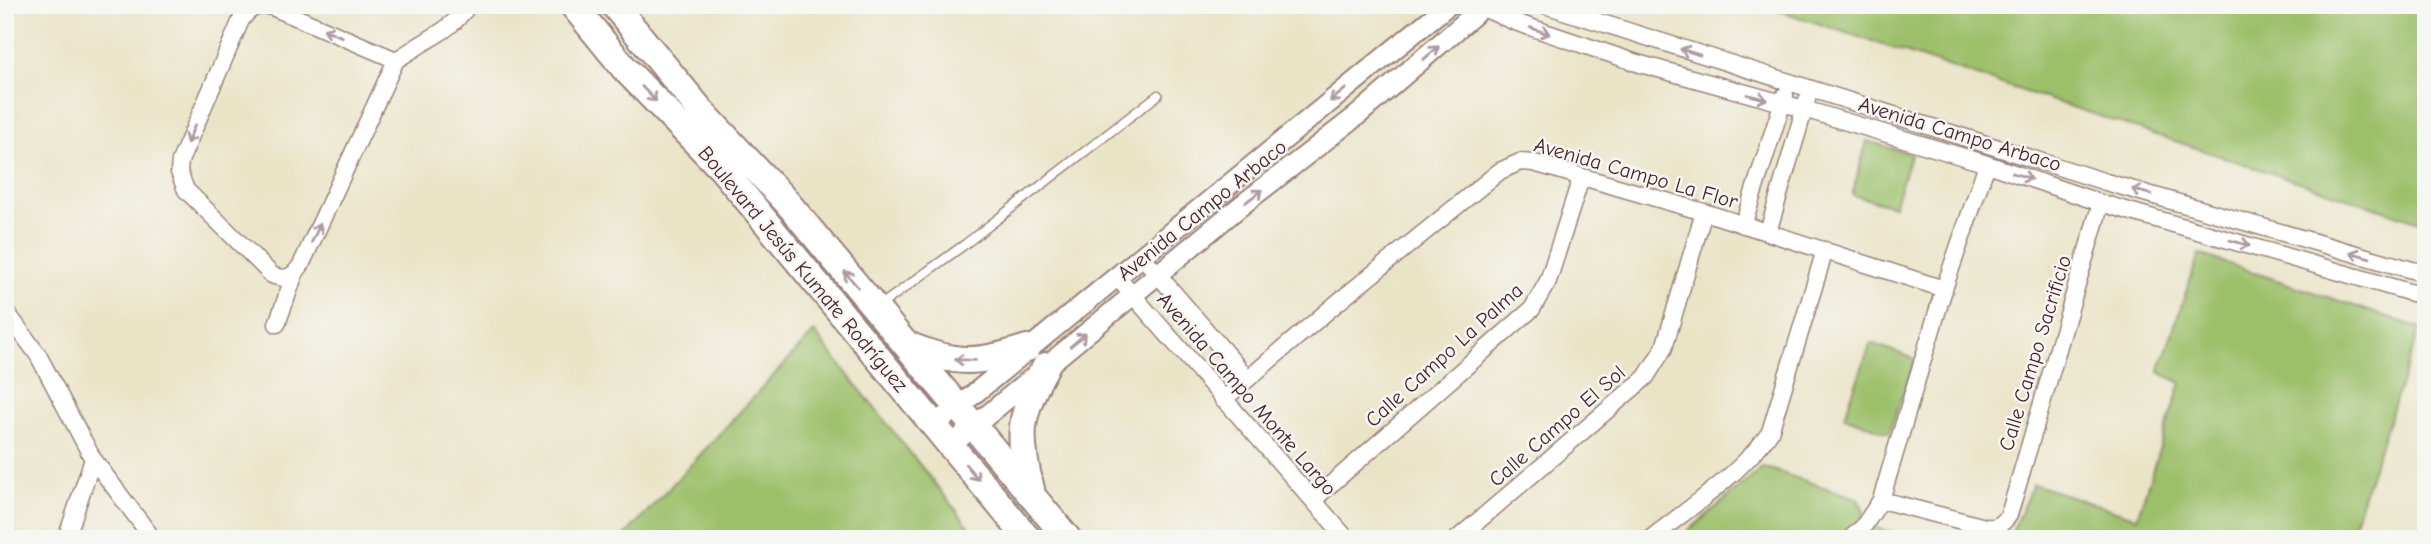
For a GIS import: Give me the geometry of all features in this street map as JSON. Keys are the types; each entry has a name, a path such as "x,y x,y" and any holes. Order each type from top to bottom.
{"highway":[{"name":"Boulevard Jesús Kumate Rodríguez","path":"573,5 625,69 722,169 1028,539"},
{"name":"Boulevard Jesús Kumate Rodríguez","path":"614,5 702,112 786,201 1068,539"},
{"path":"625,69 650,49"},
{"path":"905,343 936,357 958,361 1037,357 1032,391 1023,419 1022,456 1033,497"}],"street":[{"path":"277,324 295,273 396,60 455,22 469,5"},
{"name":"Avenida Campo Arbaco","path":"950,446 966,417 1037,357 1116,276 1448,5"},
{"name":"Avenida Campo Arbaco","path":"1545,5 2106,182 2426,274"},
{"path":"295,273 283,279 267,272 186,190 179,172 180,160 236,29 247,13 258,6 271,7 396,60"},
{"name":"Avenida Campo Arbaco","path":"1037,357 1133,295 1238,208 1359,114 1481,6 1593,49 1804,109 1987,164 2101,203 2426,297"},
{"path":"1743,225 1790,83"},
{"path":"1768,232 1811,89"},
{"name":"Avenida Campo La Flor","path":"1223,400 1412,242 1507,167 1520,162 1534,163 1704,212 1944,289"},
{"path":"1850,539 1863,527 1881,500 1944,289 1987,164"},
{"name":"Calle Campo La Palma","path":"1313,500 1532,309 1548,281 1581,178"},
{"name":"Calle Campo Sacrificio","path":"1881,500 1985,527 1995,528 2009,515 2101,203"},
{"name":"Calle Campo El Sol","path":"1457,539 1646,377 1664,348 1704,212"},
{"path":"1650,539 1744,461 1770,432 1825,250"},
{"path":"1141,255 1248,379"},
{"name":"Avenida Campo Monte Largo","path":"1116,276 1348,539"},
{"path":"5,310 38,355 93,460 153,539"},
{"name":"Avenida Campo Arbaco","path":"933,425 966,417"},
{"path":"66,539 93,460"}],"lane":[{"path":"876,309 964,245 1158,95"}],"green space":[{"path":"1762,5 2426,5 2426,224"},
{"path":"1867,141 1911,154 1894,206 1852,195"},
{"path":"2199,254 2420,328 2349,539 2005,539 2012,532 2033,484 2137,518 2181,383 2159,372"},
{"path":"814,332 979,539 622,539"},
{"path":"1871,343 1915,359 1889,433 1844,417"},
{"path":"1763,467 1857,498 1864,510 1862,519 1838,539 1690,539 1686,533"},
{"path":"1872,527 1920,539 1859,539"}]}
